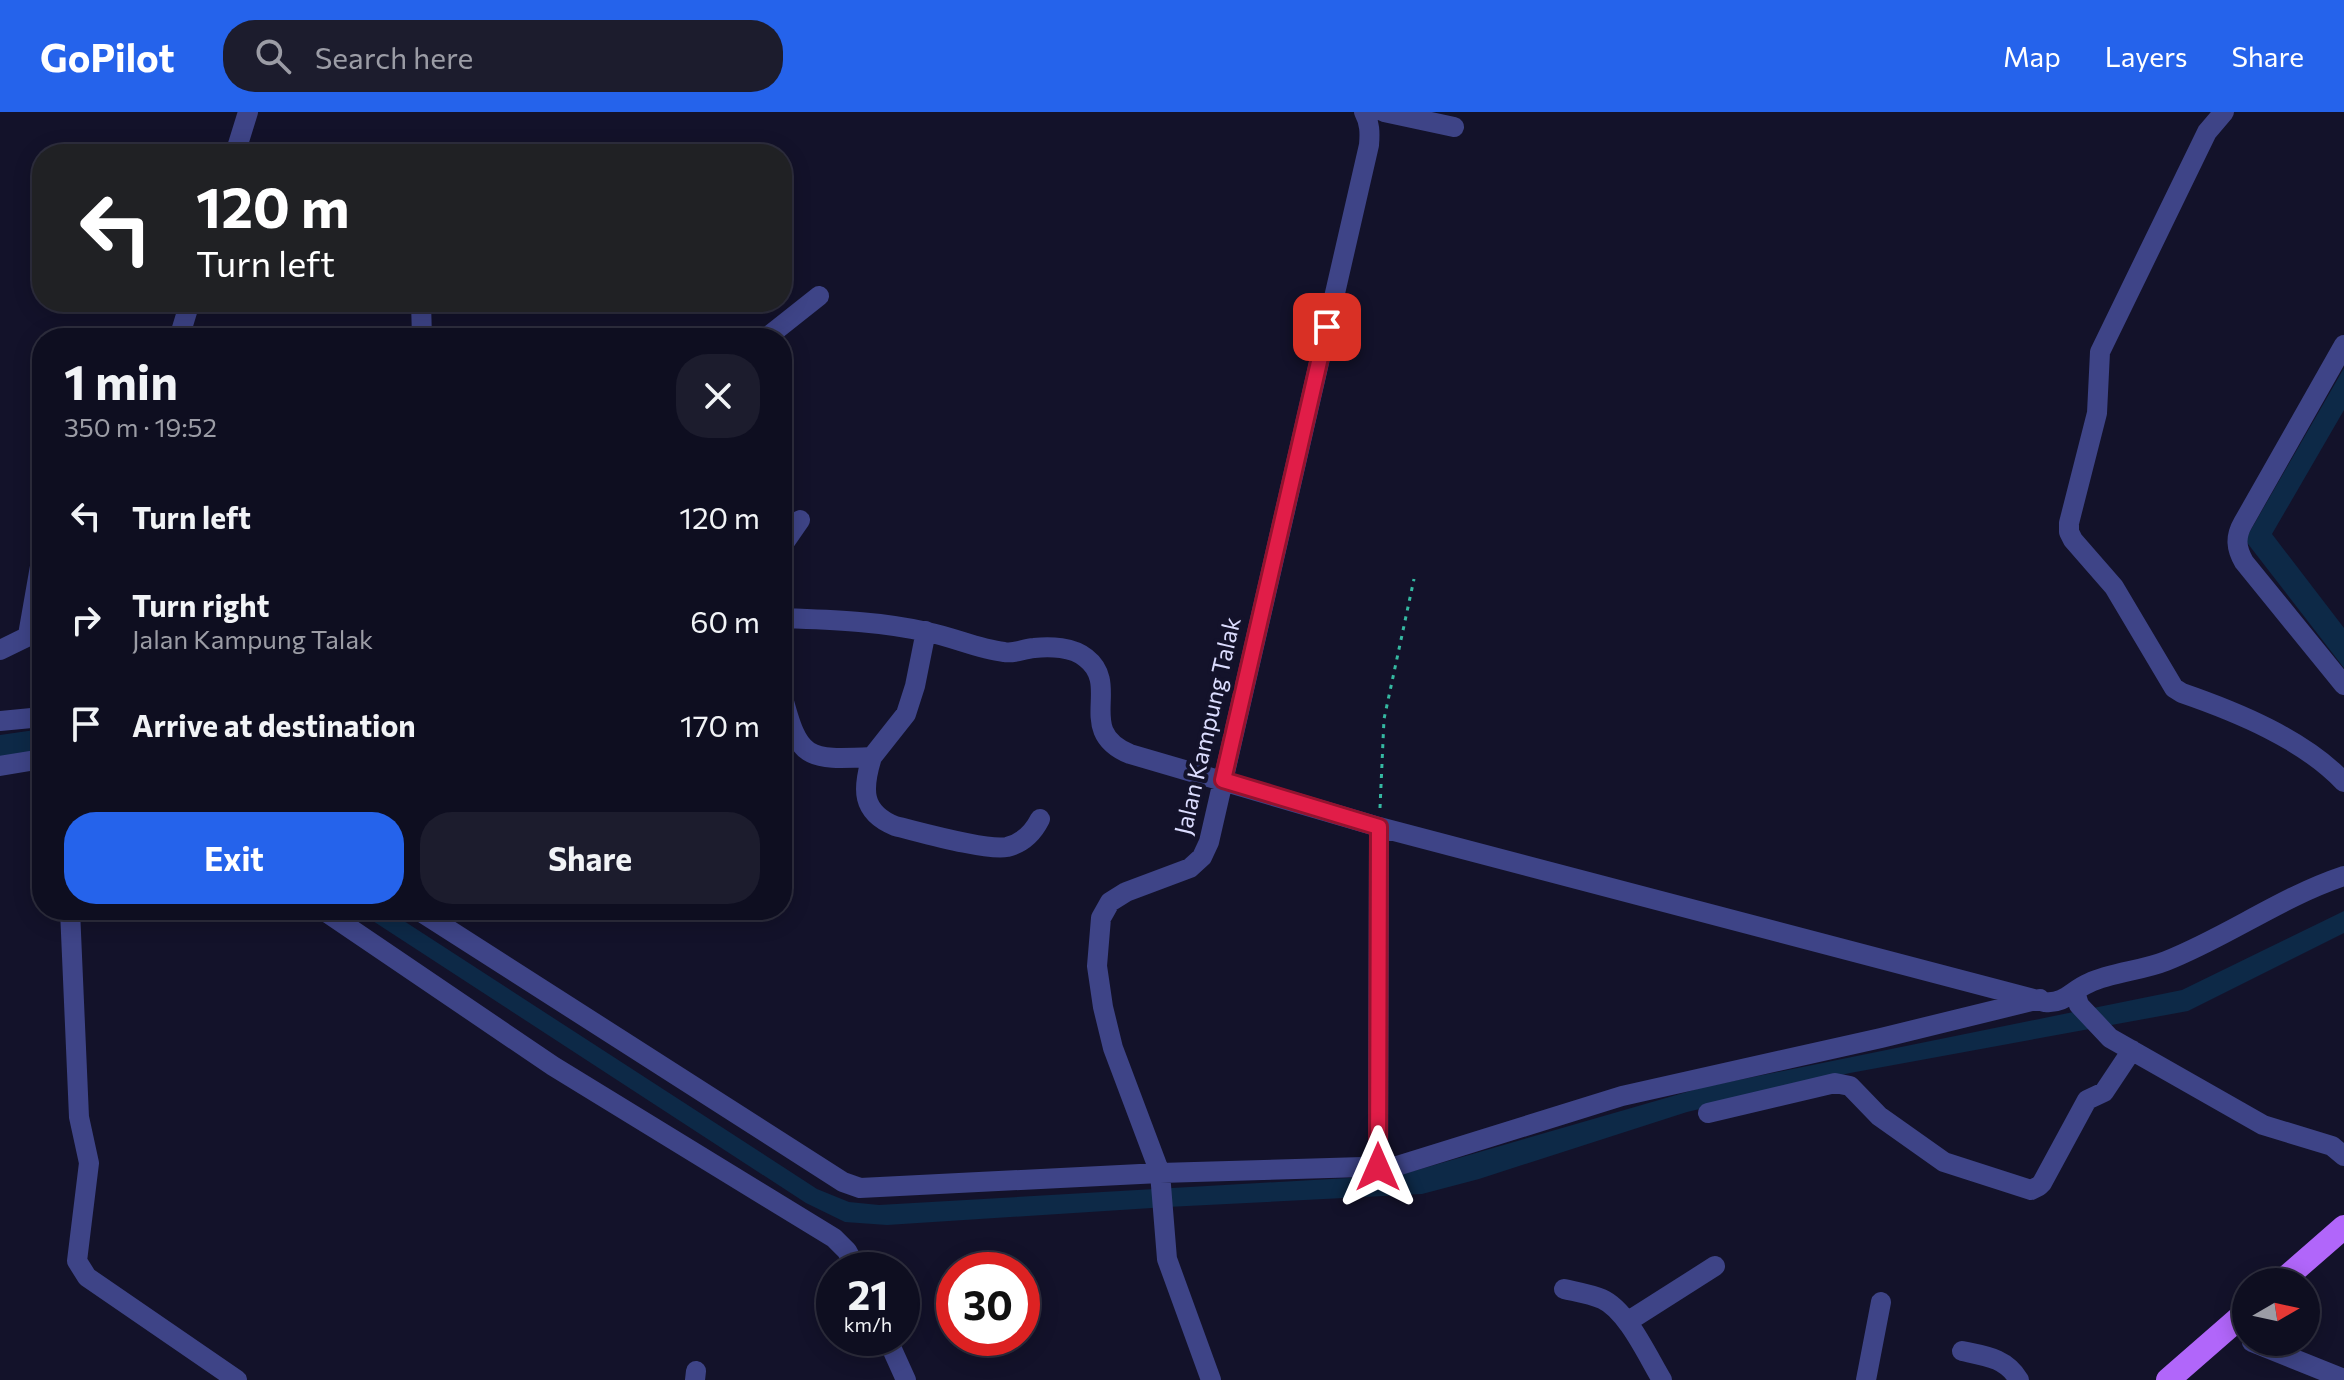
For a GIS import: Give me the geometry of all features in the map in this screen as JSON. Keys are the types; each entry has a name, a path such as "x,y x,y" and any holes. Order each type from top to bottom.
{"main road":[{"path":"2297,1268 2344,1227"},
{"path":"2168,1380 2232,1338"}],"street":[{"path":"238,144 248,112"},
{"name":"Jalan Kampung Talak","path":"1211,1380 1167,1259 1160,1179 1113,1048 1103,1007 1097,966 1101,918 1117,896 1197,863 1209,842 1369,145 1368,119 1364,112"},
{"path":"1384,112 1454,127"},
{"path":"2224,112 2207,132 2100,352 2097,413 2069,528 2073,540 2114,587 2174,688 2241,714 2324,762 2344,782"},
{"path":"779,328 819,296"},
{"path":"2344,345 2237,533 2244,562 2344,685"},
{"path":"792,532 800,520"},
{"path":"792,619 926,631 1003,652 1037,648 1079,652 1097,669 1101,681 1100,721 1110,742 1130,754 1379,827 2053,1003 2077,999"},
{"path":"926,631 906,714 872,757 865,779 868,803 884,821 895,826 988,846 1004,847 1017,843 1029,836 1040,819"},
{"path":"0,650 32,634"},
{"path":"0,721 32,718"},
{"path":"792,733 804,748 828,759 872,757"},
{"path":"0,766 32,761"},
{"path":"1378,1167 1379,827"},
{"path":"2077,999 2087,983 2167,961 2314,886 2344,876"},
{"path":"70,920 79,1117 89,1163 77,1261 87,1277 237,1380"},
{"path":"338,920 553,1066 834,1238 848,1252"},
{"path":"434,920 848,1185 866,1188 1160,1179 1397,1166 1622,1096 2040,999"},
{"path":"2077,999 2104,1033 2132,1050 2263,1125 2332,1146 2344,1156"},
{"path":"1708,1113 1835,1083 1845,1084 1854,1089 1879,1116 1944,1162 2026,1189 2035,1189 2042,1183 2087,1100 2104,1092 2132,1050"},
{"path":"1627,1322 1715,1266"},
{"path":"1564,1289 1606,1301 1627,1322 1662,1380"},
{"path":"1866,1380 1881,1302"},
{"path":"1962,1351 2002,1361 2012,1368 2019,1380"},
{"path":"895,1356 906,1380"},
{"path":"2287,1356 2344,1379"}],"path":[{"path":"1379,827 1384,719 1414,579"}],"water":[{"path":"2344,368 2344,410 2272,534 2344,628 2344,668 2245,540"},
{"path":"32,730 32,752 0,757 0,735"},
{"path":"2344,911 2344,933 2188,1011 1850,1073 1687,1112 1479,1179 1422,1194 887,1225 845,1222 806,1203 371,920 402,920 817,1189 849,1202 879,1205 1400,1175 1704,1087 2182,990"}],"route":[{"path":"1327,327 1223,780 1379,827 1378,1167"}]}
